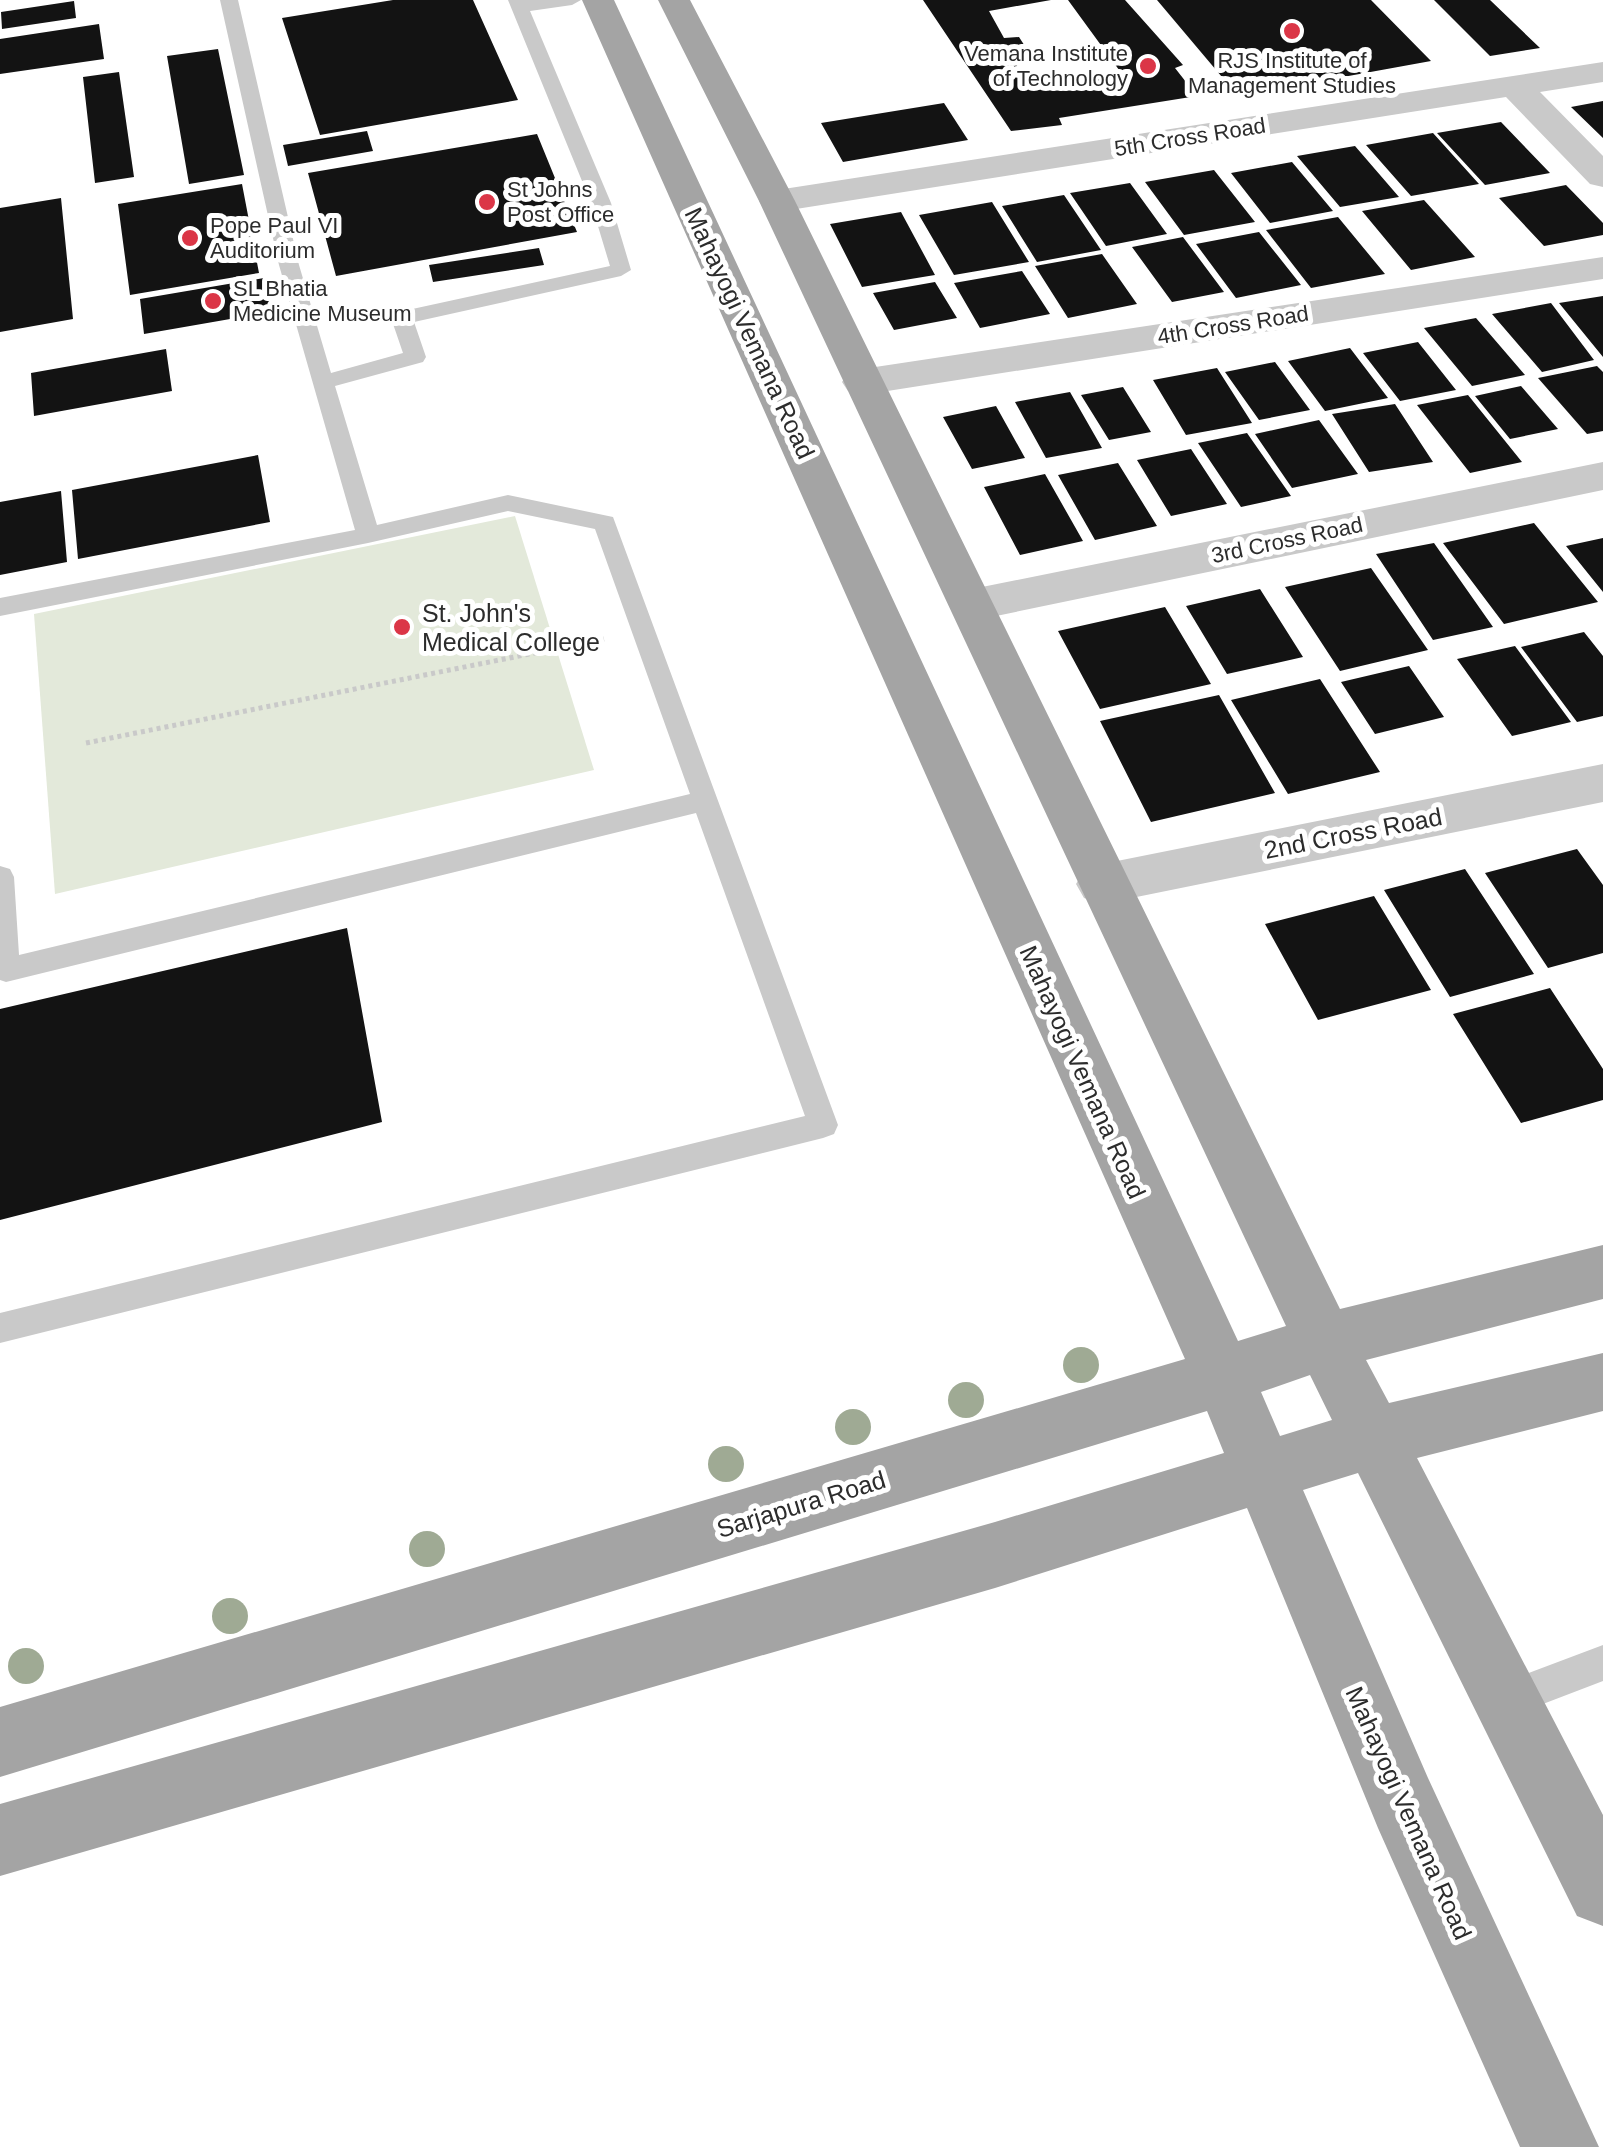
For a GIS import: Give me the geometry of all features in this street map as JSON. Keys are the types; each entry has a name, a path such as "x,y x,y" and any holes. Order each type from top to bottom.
{"main road":[{"name":"Mahayogi Vemana Road","path":"598,0 1224,1378 1402,1803 1560,2147"},
{"path":"674,0 777,201 1102,884 1372,1438 1603,1890"},
{"name":"Sarjapura Road","path":"0,1742 1224,1378 1326,1342 1603,1272"},
{"path":"0,1840 995,1555 1135,1508 1372,1438 1603,1382"}],"street":[{"name":"5th Cross Road","path":"777,201 1603,72"},
{"path":"1514,86 1603,176"},
{"name":"4th Cross Road","path":"862,382 1603,268"},
{"name":"3rd Cross Road","path":"972,605 1603,476"},
{"name":"2nd Cross Road","path":"1102,884 1603,783"}],"lane":[{"path":"229,0 289,264 368,536"},
{"path":"323,382 415,357 402,318 621,270 601,203 518,3 572,0"},
{"path":"0,607 368,536 508,503 605,523 824,1125 0,1328"},
{"path":"0,877 6,970 706,800"},
{"path":"1504,1700 1603,1662"}],"path":[{"path":"86,743 644,631"}],"green space":[{"path":"515,516 594,770 55,894 34,614"}],"building":[{"path":"393,0 473,0 518,100 320,135 282,18"},
{"name":"Vemana Institute of Technology","path":"923,0 1051,0 989,11 1004,38 1019,37 1030,54 1010,57 1037,90 1122,74 1068,0 1125,0 1183,65 1175,68 1197,96 1059,118 1062,125 1011,131"},
{"name":"RJS Institute of Management Studies","path":"1157,0 1371,0 1431,61 1238,96"},
{"path":"1434,0 1490,0 1540,48 1490,56"},
{"path":"74,1 76,18 2,29 1,12"},
{"path":"99,24 104,59 0,74 0,39"},
{"path":"218,49 244,175 189,184 167,56"},
{"path":"119,72 134,177 95,183 83,77"},
{"path":"1603,101 1603,138 1571,107"},
{"path":"944,103 968,140 843,162 821,123"},
{"path":"1501,122 1550,173 1485,185 1437,133"},
{"path":"367,131 373,151 288,166 283,145"},
{"path":"1433,133 1479,184 1411,196 1366,145"},
{"path":"537,134 577,232 336,276 308,173"},
{"path":"1355,146 1399,197 1340,207 1297,156"},
{"path":"1292,162 1333,211 1270,223 1231,173"},
{"path":"1214,170 1255,222 1184,235 1145,182"},
{"path":"1130,183 1167,234 1106,246 1070,193"},
{"path":"242,184 259,273 130,295 118,204"},
{"path":"1566,185 1603,223 1603,235 1544,246 1499,198"},
{"path":"1064,195 1101,250 1037,262 1002,206"},
{"path":"61,198 73,319 0,332 0,208"},
{"path":"1424,200 1475,257 1411,270 1362,211"},
{"path":"992,202 1029,262 954,275 919,215"},
{"path":"901,212 935,275 862,287 830,224"},
{"path":"1338,217 1385,274 1311,288 1266,230"},
{"path":"1259,232 1301,285 1236,298 1196,244"},
{"path":"1183,237 1224,292 1172,302 1132,247"},
{"path":"539,248 544,265 433,282 429,265"},
{"path":"1102,254 1137,304 1068,318 1035,266"},
{"path":"1022,271 1050,314 980,328 954,283"},
{"path":"264,278 271,312 144,334 140,299"},
{"path":"935,282 957,318 894,330 873,293"},
{"path":"1603,296 1603,357 1559,303"},
{"path":"1551,303 1594,360 1542,372 1492,314"},
{"path":"1476,318 1525,375 1472,386 1424,328"},
{"path":"1418,342 1456,390 1400,401 1363,353"},
{"path":"1350,348 1388,398 1325,411 1288,361"},
{"path":"166,349 172,391 34,416 31,373"},
{"path":"1275,362 1310,410 1259,420 1225,372"},
{"path":"1597,366 1603,372 1603,431 1587,434 1538,378"},
{"path":"1217,368 1252,423 1186,435 1153,380"},
{"path":"1521,386 1558,429 1510,439 1475,396"},
{"path":"1123,387 1151,432 1109,440 1081,395"},
{"path":"1070,392 1102,448 1046,458 1015,402"},
{"path":"1468,395 1522,462 1470,473 1417,405"},
{"path":"1395,404 1433,462 1369,472 1332,414"},
{"path":"996,406 1025,458 972,469 943,417"},
{"path":"1319,420 1358,474 1292,488 1255,434"},
{"path":"1247,433 1291,496 1241,507 1198,443"},
{"path":"1191,449 1227,504 1171,516 1137,460"},
{"path":"258,455 270,522 78,559 72,490"},
{"path":"1118,463 1157,526 1095,540 1058,475"},
{"path":"1045,474 1083,541 1020,555 984,487"},
{"path":"61,491 67,562 0,575 0,502"},
{"path":"1534,523 1598,602 1504,624 1443,543"},
{"path":"1603,538 1603,592 1566,546"},
{"path":"1434,543 1493,627 1433,640 1376,554"},
{"path":"1371,568 1428,650 1340,671 1285,587"},
{"path":"1260,589 1303,657 1227,674 1186,606"},
{"path":"1165,607 1211,684 1100,709 1058,631"},
{"path":"1584,632 1603,656 1603,716 1577,722 1521,647"},
{"path":"1515,646 1571,722 1512,736 1457,659"},
{"path":"1409,666 1444,717 1375,734 1341,682"},
{"path":"1320,679 1380,772 1288,794 1231,700"},
{"path":"1219,695 1275,793 1151,822 1100,721"},
{"path":"1577,849 1603,885 1603,953 1548,968 1485,873"},
{"path":"1465,869 1534,974 1450,997 1384,890"},
{"path":"1374,896 1431,990 1318,1020 1265,924"},
{"path":"347,928 382,1122 0,1220 0,1009"},
{"path":"1550,988 1603,1069 1603,1100 1521,1123 1453,1014"}],"place":[{"name":"RJS Institute of Management Studies","path":"1292,31"},
{"name":"Vemana Institute of Technology","path":"1148,66"},
{"name":"St Johns Post Office","path":"487,202"},
{"name":"Pope Paul VI Auditorium","path":"190,238"},
{"name":"SL Bhatia Medicine Museum","path":"213,301"},
{"name":"St. John's Medical College","path":"402,627"}]}
